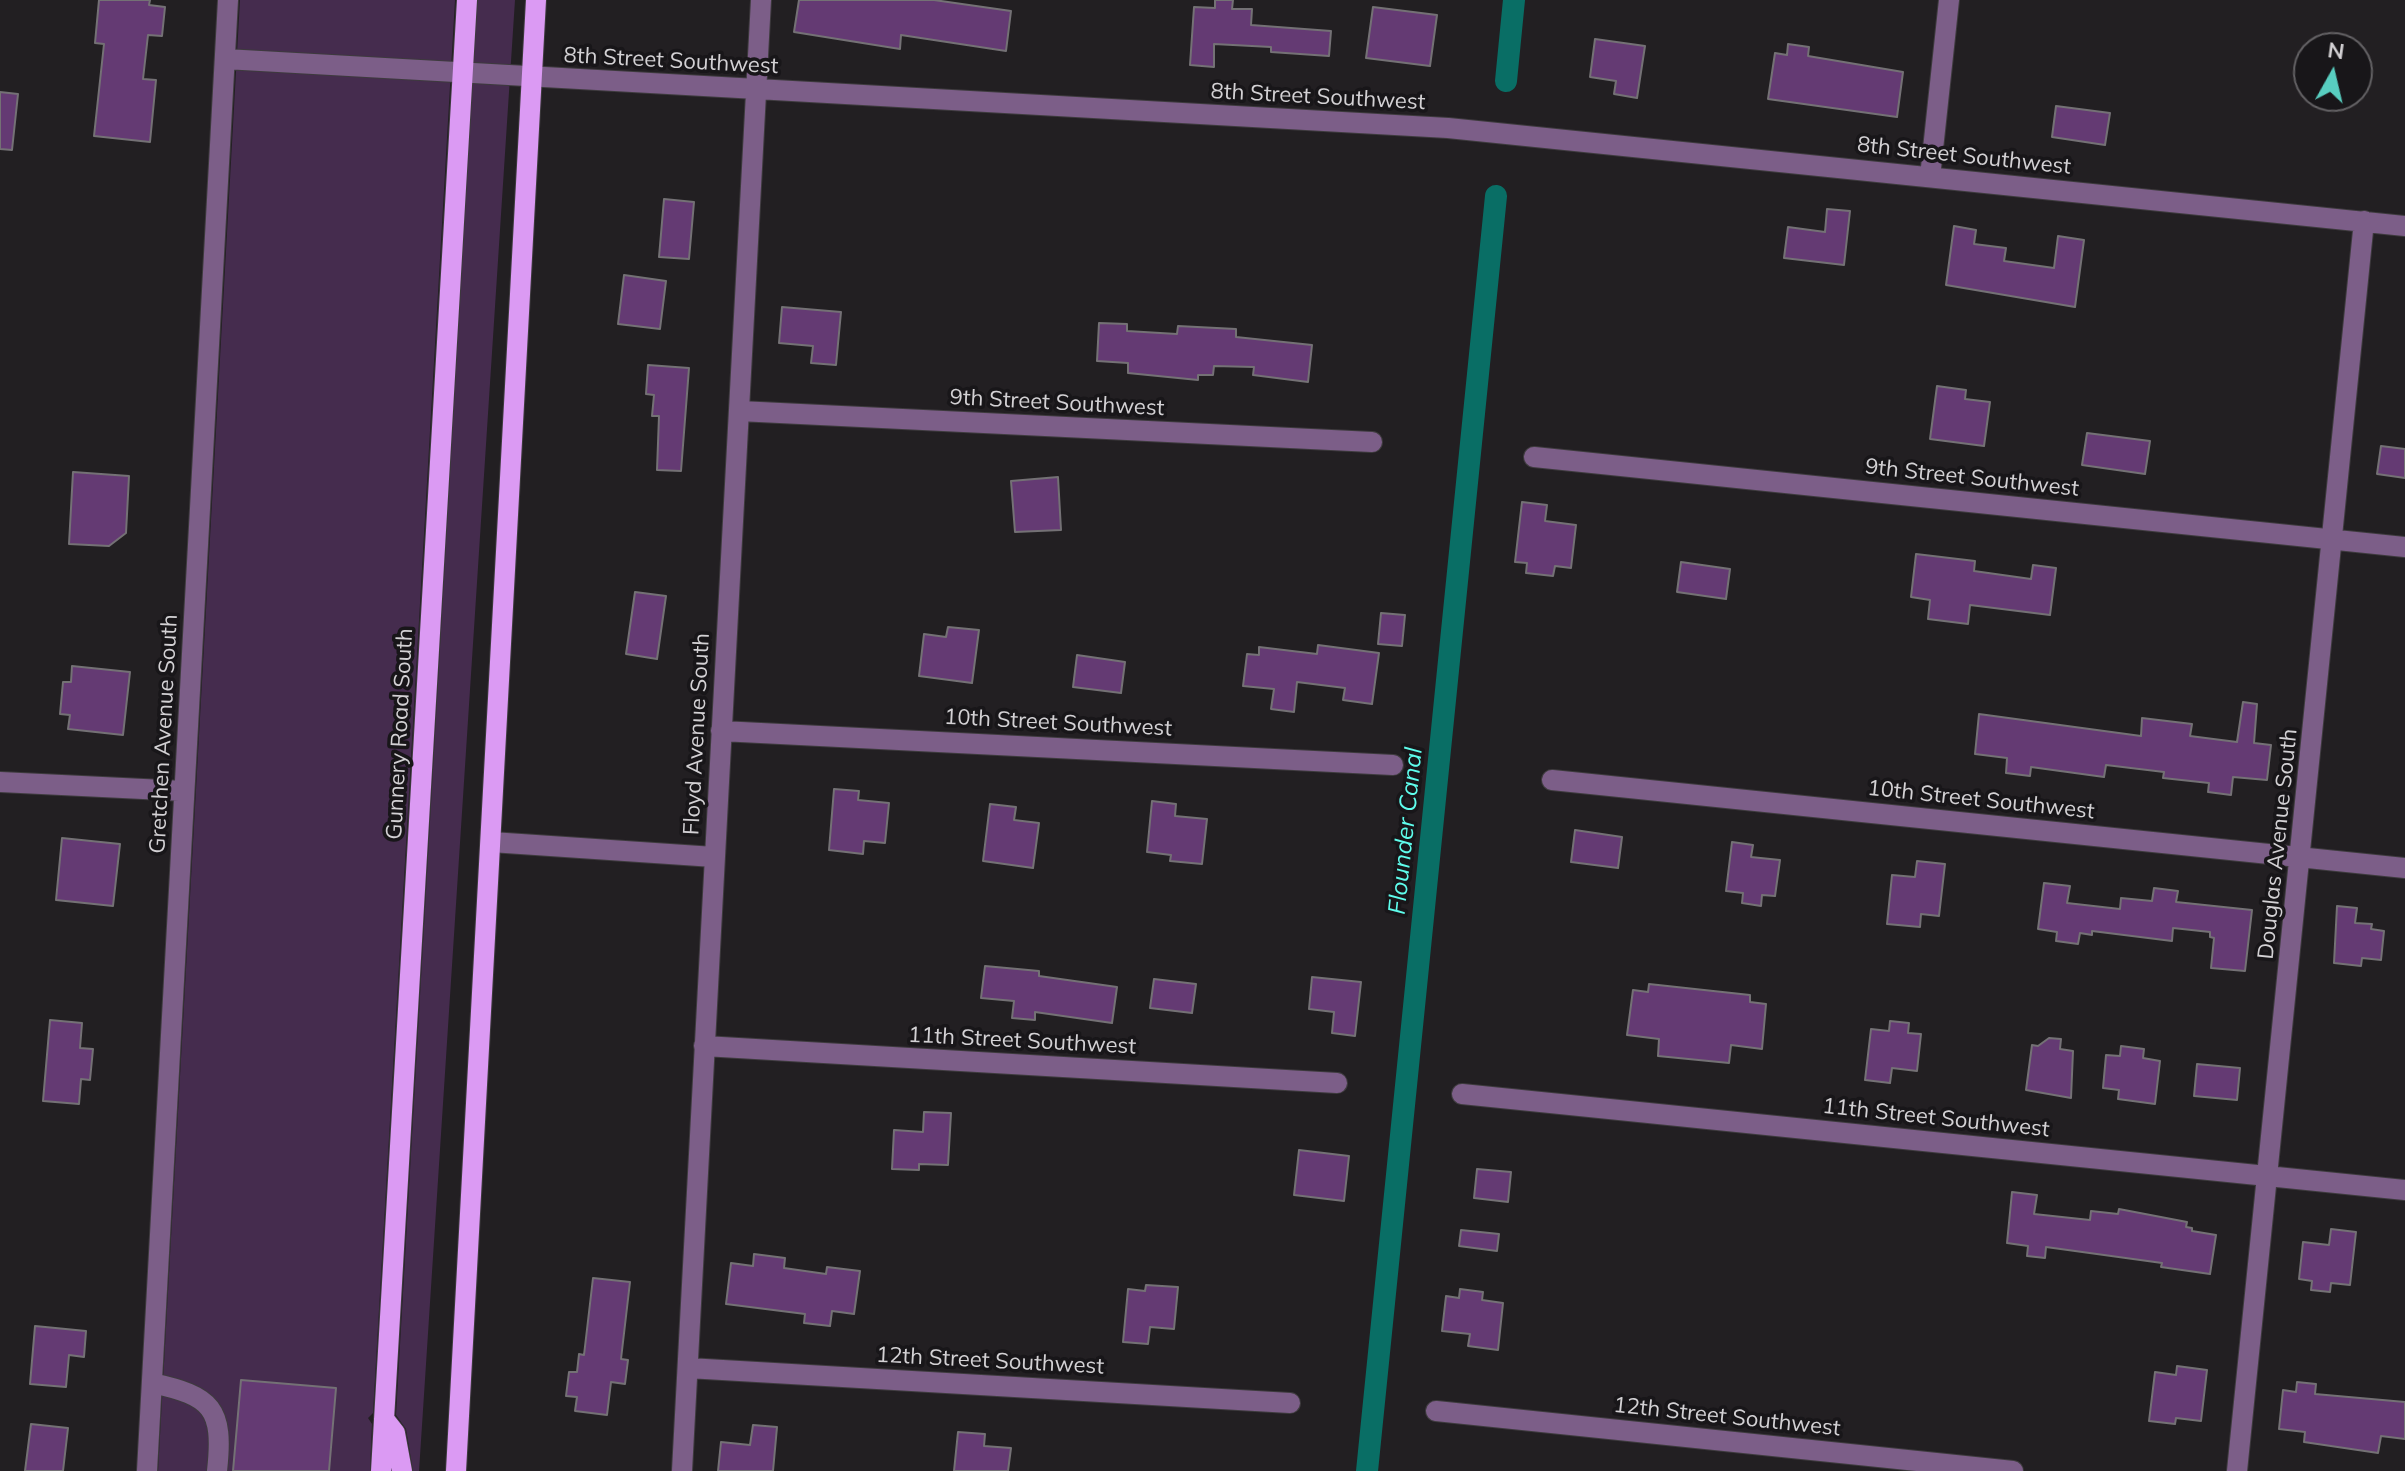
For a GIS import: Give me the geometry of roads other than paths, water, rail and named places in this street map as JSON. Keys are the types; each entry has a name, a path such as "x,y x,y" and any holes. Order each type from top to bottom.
{"main road":[{"name":"Gunnery Road South","path":"381,1471 467,0"},
{"path":"456,1471 536,0"},
{"path":"384,1419 395,1433 402,1471"}],"street":[{"name":"Gretchen Avenue South","path":"147,1471 228,0"},
{"name":"Floyd Avenue South","path":"682,1471 761,0"},
{"path":"1930,177 1949,0"},
{"name":"8th Street Southwest","path":"225,59 462,75 1448,128 2405,226"},
{"name":"Douglas Avenue South","path":"2237,1471 2364,221"},
{"name":"9th Street Southwest","path":"739,411 1372,442"},
{"name":"9th Street Southwest","path":"1534,457 2405,547"},
{"name":"10th Street Southwest","path":"721,731 1393,765"},
{"name":"10th Street Southwest","path":"1552,780 2405,868"},
{"path":"0,782 184,791"},
{"path":"491,842 714,857"},
{"name":"11th Street Southwest","path":"704,1046 1337,1083"},
{"name":"11th Street Southwest","path":"1462,1094 2405,1190"},
{"name":"12th Street Southwest","path":"688,1368 1290,1403"},
{"path":"152,1383 193,1392 212,1410 221,1436 217,1471"},
{"name":"12th Street Southwest","path":"1436,1411 2013,1471"}],"waterway":[{"name":"Flounder Canal","path":"1506,81 1514,0"},
{"name":"Flounder Canal","path":"1367,1471 1496,196"}]}
